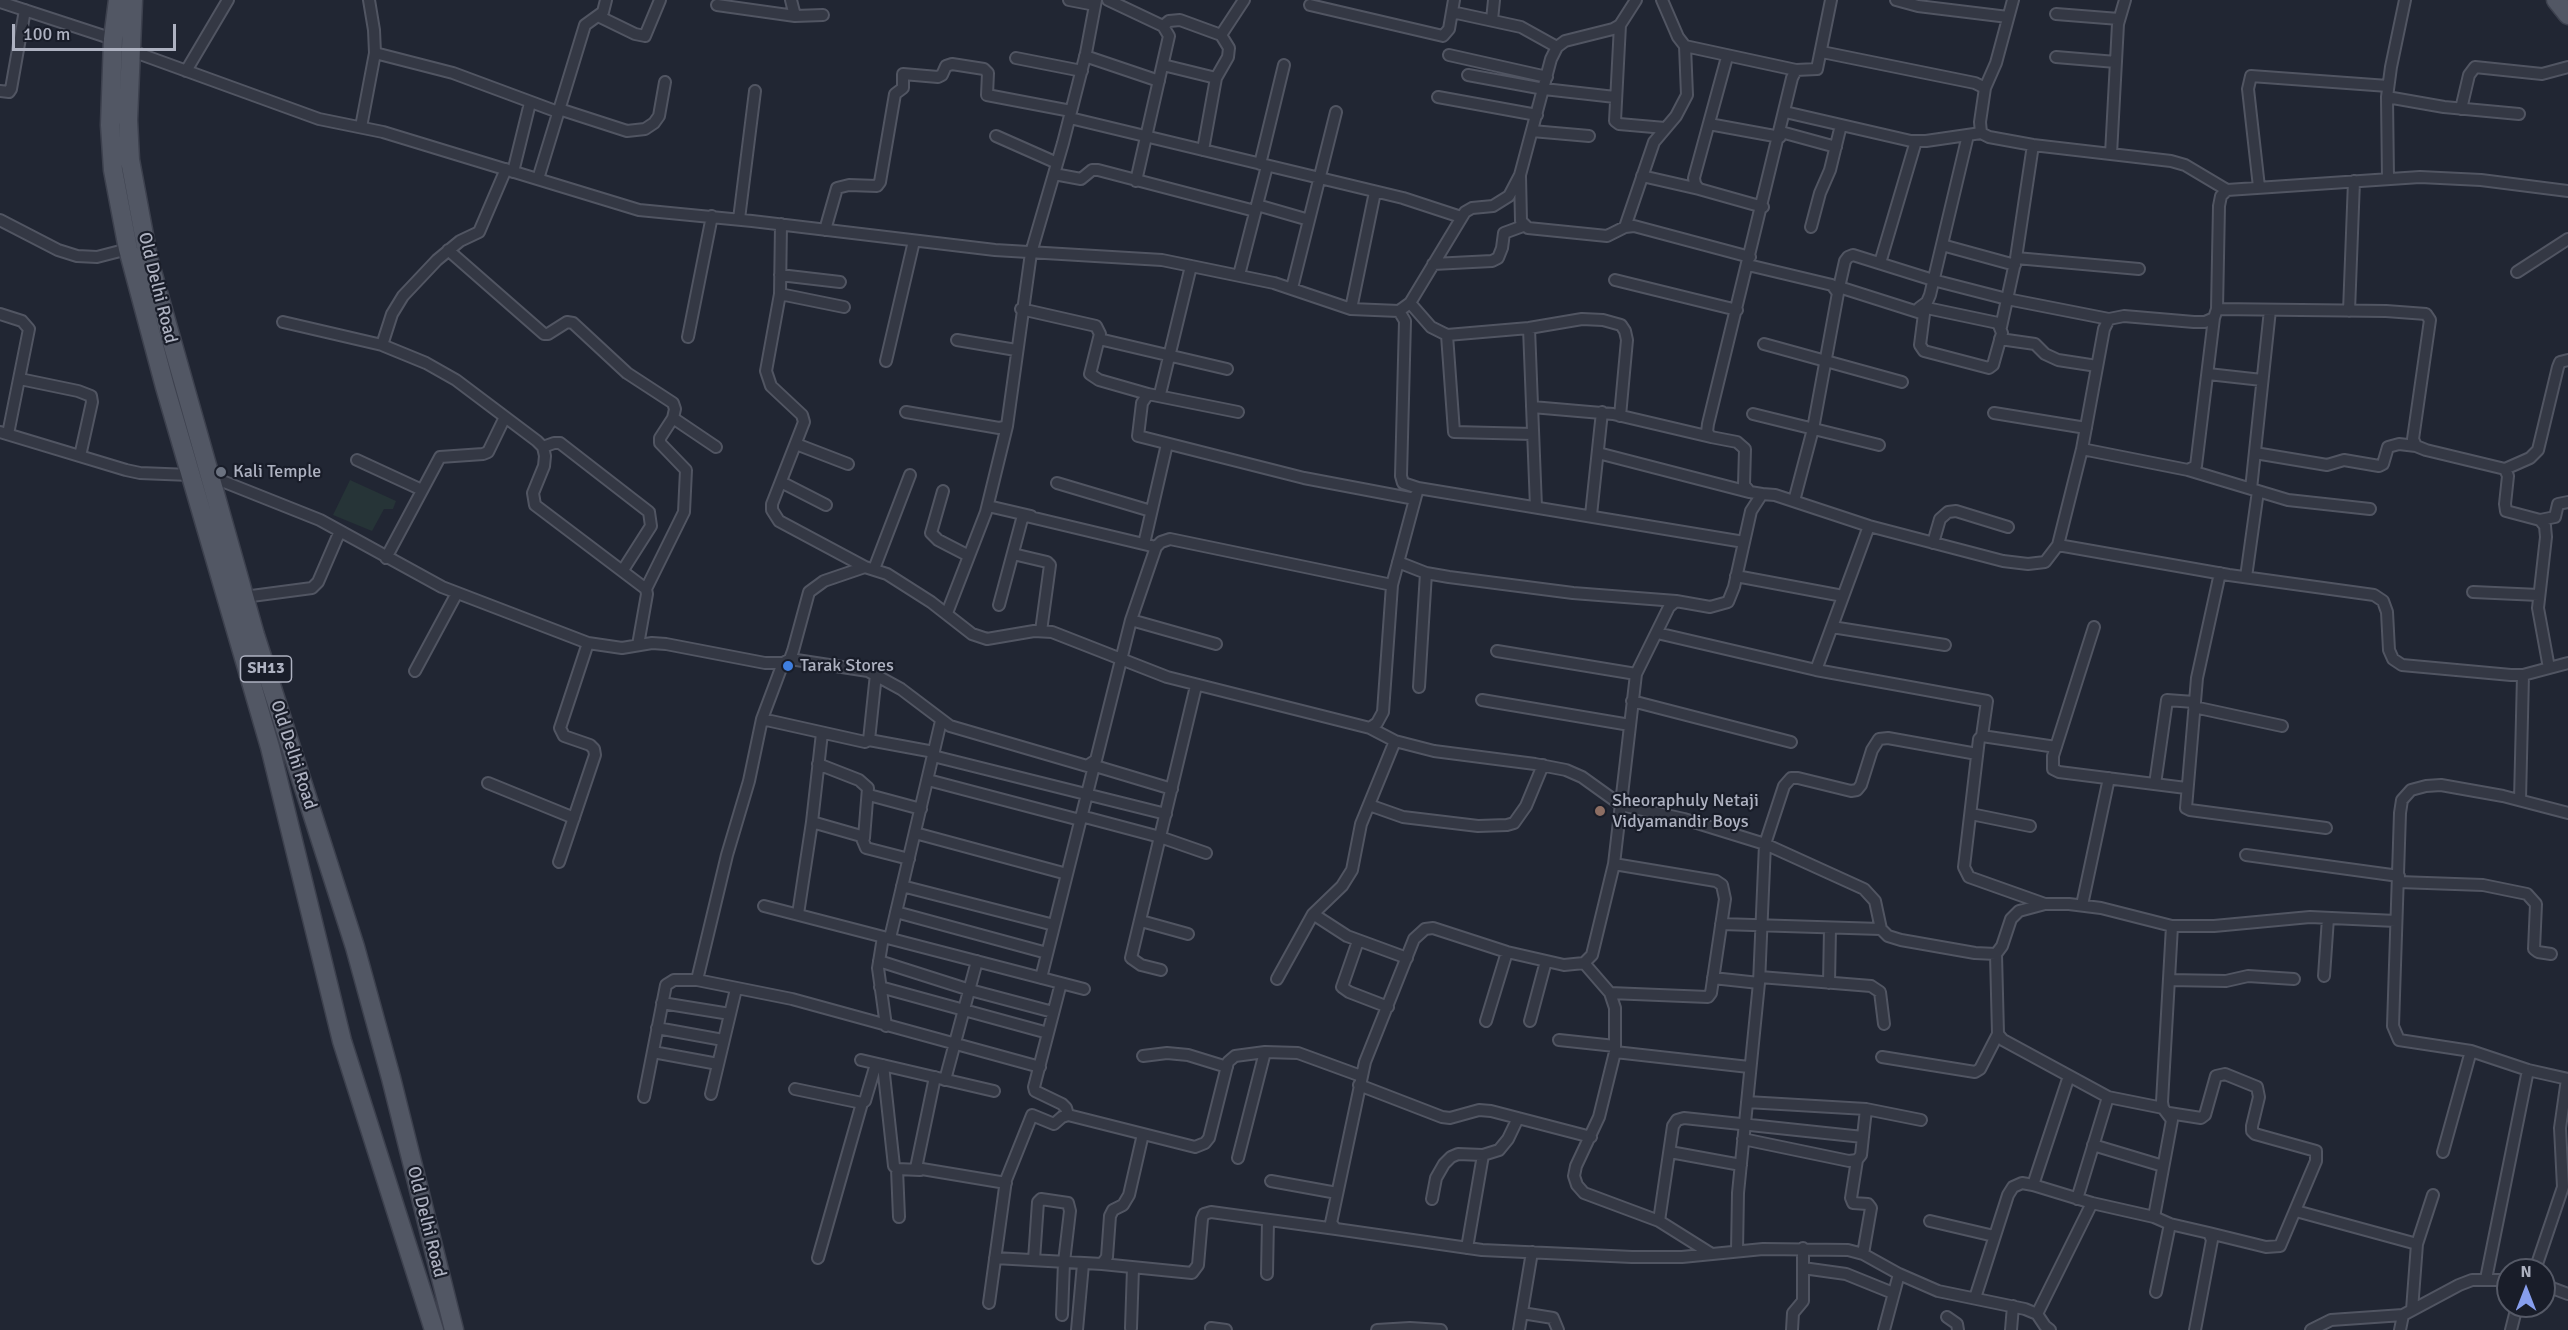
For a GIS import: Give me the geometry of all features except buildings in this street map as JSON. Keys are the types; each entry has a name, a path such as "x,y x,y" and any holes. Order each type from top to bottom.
{"main road":[{"name":"Old Delhi Road","path":"118,0 113,39 110,126 112,159 128,249 190,474 270,747 342,1041 434,1330"},
{"name":"Old Delhi Road","path":"133,0 129,50 130,160 148,257 212,477 244,597 355,947 391,1078 454,1330"},
{"path":"2556,0 2568,15"}],"street":[{"path":"186,71 228,0"},
{"path":"361,127 375,53 369,0"},
{"path":"538,180 585,25 603,12 606,0"},
{"path":"598,16 635,34 645,36 660,0"},
{"path":"791,0 795,16"},
{"path":"947,614 988,506 1007,426 1030,253 1056,169 1085,56 1095,2 1069,0"},
{"path":"1108,0 1163,26 1168,36 1136,181"},
{"path":"1221,35 1244,0"},
{"path":"1310,5 1437,36 1447,34 1454,0"},
{"path":"1492,20 1494,0"},
{"path":"1636,0 1620,25 1615,121 1619,124 1665,128"},
{"path":"1662,0 1678,38 1685,46 1727,57 1797,70 1817,69 1831,0"},
{"path":"1896,0 1918,6 2008,17"},
{"path":"1981,133 1980,122 1985,88 1996,63 2013,0"},
{"path":"2111,154 2119,19 2125,0"},
{"path":"2388,179 2388,86 2405,0"},
{"path":"0,2 113,39"},
{"path":"717,5 795,16 823,15"},
{"path":"0,91 9,92 11,89 25,10"},
{"path":"1452,12 1529,30 1557,47"},
{"path":"2056,14 2119,19"},
{"path":"1163,26 1174,19 1221,35 1229,48 1228,57 1216,78 1203,150"},
{"path":"129,50 319,119 383,132 639,210 712,216 1030,253 1140,259 1239,275 1292,288 1351,309 1400,311 1410,303 1465,212 1472,208 1493,206 1509,196 1520,176 1551,59 1557,47 1565,41 1605,33 1620,25"},
{"path":"1625,227 1654,142 1683,105 1687,95 1685,46"},
{"path":"1822,52 1963,79 1985,88"},
{"path":"375,53 453,73 531,103 627,131 645,129 654,123 659,116 665,82"},
{"path":"1449,55 1547,77"},
{"path":"1085,56 1159,81"},
{"path":"1699,189 1694,178 1727,57"},
{"path":"2056,57 2116,62"},
{"path":"1016,58 1082,71"},
{"path":"1163,64 1216,78"},
{"path":"825,230 837,188 849,185 877,186 880,182 895,94 900,90 903,74 939,77 946,66 959,65 984,69 988,73 987,95 1426,204 1461,217"},
{"path":"1239,275 1256,208 1284,65"},
{"path":"2461,109 2469,75 2475,67 2542,74 2568,66"},
{"path":"1711,437 1707,432 1708,424 1763,207 1792,78 1797,70"},
{"path":"1468,75 1544,89 1615,98"},
{"path":"2259,188 2248,89 2251,76 2388,86"},
{"path":"739,219 755,91"},
{"path":"1438,97 1537,115"},
{"path":"2387,98 2461,109 2519,114"},
{"path":"382,345 392,314 403,296 448,250 479,232 510,171 531,103"},
{"path":"1292,288 1336,112"},
{"path":"1785,112 1916,141 1981,133 1989,138 2033,146 2171,161 2185,165 2227,190 2420,177 2481,180 2568,191"},
{"path":"1709,124 1780,134 1836,147"},
{"path":"1811,227 1818,200 1830,170 1841,125"},
{"path":"1532,131 1589,136"},
{"path":"1919,308 1926,302 1934,280 1968,135"},
{"path":"996,136 1056,169 1081,179 1092,170 1098,170 1136,181 1309,220"},
{"path":"1880,263 1916,141"},
{"path":"1919,308 1924,314 1920,345 1924,351 1989,368 1995,360 2000,339 2033,146"},
{"path":"1520,176 1523,226"},
{"path":"1642,176 1763,207"},
{"path":"2349,311 2354,181"},
{"path":"2188,470 2196,466 2197,460 2215,313 2219,206 2221,196 2227,190"},
{"path":"1351,309 1375,192"},
{"path":"688,337 712,216"},
{"path":"0,220 66,254 97,257 128,249"},
{"path":"781,224 780,294 766,371 771,387 802,415 803,428 772,504 775,517 869,568 887,574 947,614 972,634 987,639 1041,631 1052,632 1120,660 1196,686 1370,728 1395,741 1455,755 1543,765 1566,770 1582,777 1621,805 1692,821 1765,844 1864,889 1875,901 1881,929 1888,936 1975,953 1996,954"},
{"path":"1433,264 1498,258 1503,248 1504,233 1523,226 1598,236 1607,236 1625,227 1645,229 1832,285 1839,290 1992,322 2001,327"},
{"path":"2517,272 2568,239"},
{"path":"886,361 914,241"},
{"path":"1942,245 2015,261 2139,269"},
{"path":"448,250 544,334 548,334 567,322 580,327 627,373 673,403 675,409 673,418 660,438 660,443 686,470 684,512 646,589 638,645"},
{"path":"1794,501 1813,429 1839,290 1848,257 1858,256 1934,280 2007,299 2109,319 2124,316 2205,322 2215,313 2270,310 2426,314 2430,320 2413,439 2416,446"},
{"path":"1160,394 1191,266"},
{"path":"780,275 840,282"},
{"path":"1615,280 1737,310"},
{"path":"780,294 844,307"},
{"path":"1410,303 1431,327 1447,335 1529,328 1591,318 1621,325 1627,340 1620,416"},
{"path":"1022,309 1096,326 1100,329 1090,368 1094,378 1148,394 1160,394 1238,412"},
{"path":"2246,577 2255,490 2255,453 2270,310"},
{"path":"1400,311 1405,321 1401,476 1403,483 1417,493"},
{"path":"0,314 22,321 29,329 20,379 4,433 140,473 190,474"},
{"path":"1598,453 1794,501 1869,526 2003,561 2028,564 2045,562 2058,545 2082,449 2104,329 2109,319"},
{"path":"283,322 382,345 442,371 505,417 543,447 544,466 533,493 535,504 646,589"},
{"path":"1529,328 1536,507"},
{"path":"1447,335 1454,432 1533,434"},
{"path":"1099,339 1227,369"},
{"path":"2000,339 2035,344 2045,354 2058,360 2097,366"},
{"path":"957,340 1016,350"},
{"path":"1764,344 1902,382"},
{"path":"2255,453 2327,465 2344,460 2379,466 2383,464 2388,447 2399,444 2416,446 2505,469 2530,458 2538,450 2558,367 2560,362 2568,360"},
{"path":"2208,374 2262,381"},
{"path":"20,379 78,391 91,396 92,402 80,456"},
{"path":"1148,394 1142,403 1137,436 1167,444 1304,478 1536,507 1744,542"},
{"path":"1532,407 1602,412 1737,442 1745,449 1743,485 1750,492"},
{"path":"906,412 999,428 1007,426"},
{"path":"1591,515 1602,412"},
{"path":"1995,413 2086,428"},
{"path":"1753,414 1879,445"},
{"path":"386,558 440,457 488,452 505,417"},
{"path":"673,418 716,447"},
{"path":"543,447 560,443 649,512 651,526 623,570"},
{"path":"796,444 848,464"},
{"path":"1144,544 1167,444"},
{"path":"2082,449 2188,470 2302,503 2370,509"},
{"path":"357,460 422,490"},
{"path":"2505,469 2508,476 2506,512 2540,520 2555,518 2558,504 2568,502"},
{"path":"869,568 910,475"},
{"path":"212,477 297,510 340,531 419,577 588,643 622,648 666,644 765,663 786,661 851,667 876,674 901,689 941,721 960,730 1079,765 1093,765 1172,789"},
{"path":"781,482 826,505"},
{"path":"1057,483 1151,511"},
{"path":"943,491 931,533 938,540 969,556"},
{"path":"1370,728 1377,723 1383,712 1392,585 1417,493"},
{"path":"1398,562 1426,573 1573,593 1676,601 1710,607 1720,606 1728,602 1751,511 1762,494"},
{"path":"988,506 1156,547"},
{"path":"1933,543 1940,519 1948,512 1956,512 2008,527"},
{"path":"999,604 1022,519 1031,516"},
{"path":"2540,520 2545,526 2546,537 2539,595 2539,625 2549,668"},
{"path":"1816,670 1869,526"},
{"path":"244,597 312,588 318,582 340,531"},
{"path":"1041,978 1120,660 1156,547 1161,542 1170,539 1392,585"},
{"path":"2058,545 2220,573 2374,595 2383,601 2387,612 2389,650 2393,659 2403,664 2497,675 2523,675 2568,663"},
{"path":"1013,554 1047,562 1050,566 1041,631"},
{"path":"697,980 749,781 762,719 786,661 809,592 824,581 869,568"},
{"path":"1419,687 1426,573"},
{"path":"2220,573 2197,678 2185,804 2190,810 2326,828"},
{"path":"1736,576 1843,596"},
{"path":"2473,592 2539,595"},
{"path":"416,671 457,593"},
{"path":"1336,1229 1331,1223 1365,1062 1414,939 1425,929 1433,928 1507,952 1564,965 1584,963 1592,955 1614,864 1636,674 1669,607 1676,601"},
{"path":"1131,620 1216,644"},
{"path":"1832,627 1945,645"},
{"path":"2094,627 2056,747 2053,769 2186,788"},
{"path":"1657,633 1816,670 1987,702 1977,754 1965,873 1969,877 2045,904"},
{"path":"559,862 593,760 594,749 564,735 560,728 588,643"},
{"path":"1497,651 1636,674"},
{"path":"869,740 876,674"},
{"path":"2520,800 2523,675"},
{"path":"1161,970 1141,965 1131,958 1196,686"},
{"path":"1482,700 1630,725"},
{"path":"2155,784 2167,700 2194,704 2282,726"},
{"path":"1632,701 1791,742"},
{"path":"762,719 857,741 869,740 934,754 1166,814"},
{"path":"886,1026 879,961 896,912 941,721"},
{"path":"798,915 822,733"},
{"path":"1982,735 2056,747"},
{"path":"1737,1251 1737,1206 1759,980 1765,844 1787,781 1798,778 1851,791 1857,790 1861,785 1872,750 1879,739 1977,754"},
{"path":"1278,979 1313,914 1348,879 1356,860 1359,832 1395,741"},
{"path":"818,764 864,783 869,795 864,838 866,848 909,859"},
{"path":"1369,805 1403,817 1478,826 1507,825 1514,823 1526,806 1543,765"},
{"path":"2082,905 2109,778"},
{"path":"928,780 1160,837 1206,853"},
{"path":"488,783 574,818"},
{"path":"2539,1258 2563,1188 2564,1174 2559,1135 2568,1079 2528,1070 2471,1051 2399,1040 2395,1033 2400,813 2402,800 2411,790 2441,785 2520,800 2568,813"},
{"path":"869,795 921,809"},
{"path":"1971,814 2030,826"},
{"path":"812,822 864,838"},
{"path":"915,833 1067,874"},
{"path":"2246,855 2399,879 2483,885 2527,894 2536,904 2534,949 2551,954"},
{"path":"1610,993 1708,997 1713,978 1724,891 1722,885 1716,881 1614,864"},
{"path":"902,886 1054,925"},
{"path":"1882,1057 1975,1072 1980,1070 1998,1034 1996,954 2002,946 2010,919 2019,911 2045,904 2082,905 2172,927 2214,926 2292,918 2396,921"},
{"path":"764,906 1084,989"},
{"path":"896,912 1047,953"},
{"path":"1313,914 1338,932 1407,958"},
{"path":"2324,976 2328,918"},
{"path":"1141,921 1188,934"},
{"path":"1721,924 1881,929"},
{"path":"2154,1217 2172,1120 2166,1111 2172,927"},
{"path":"1829,983 1830,928"},
{"path":"1358,941 1342,987 1348,992 1388,1006"},
{"path":"1486,1021 1507,952"},
{"path":"879,961 969,990 1053,1012"},
{"path":"920,1170 916,1164 940,1079 954,1045 977,961"},
{"path":"1530,1021 1546,961"},
{"path":"1584,963 1610,993 1615,1008 1615,1049 1604,1099 1591,1137 1576,1166 1574,1176 1577,1185 1584,1193 1659,1221 1710,1253"},
{"path":"2169,980 2226,981 2248,976 2294,979"},
{"path":"1713,978 1829,983 1876,988 1880,992 1884,1024"},
{"path":"644,1097 662,1003 669,981 697,980 792,999 1040,1067"},
{"path":"1061,983 1034,1087 1035,1091 1062,1104 1068,1115"},
{"path":"880,987 1048,1034"},
{"path":"711,1094 736,988"},
{"path":"662,1003 729,1014"},
{"path":"657,1028 723,1040"},
{"path":"1975,1298 2008,1195 2013,1186 2033,1185 2092,1203 2154,1217 2170,1224 2266,1247 2280,1246 2316,1161 2316,1151 2255,1134 2252,1131 2259,1097 2258,1087 2219,1074 2214,1081 2205,1114 2201,1118 2194,1118 2108,1097 2003,1040 1998,1034"},
{"path":"1559,1040 1749,1067"},
{"path":"2443,1152 2471,1051"},
{"path":"653,1052 718,1064"},
{"path":"989,1303 1006,1183 1029,1117 1036,1115 1053,1124 1068,1115 1194,1147 1205,1143 1209,1138 1228,1062 1235,1056 1265,1052 1298,1053 1442,1117 1450,1118 1479,1110 1591,1137"},
{"path":"1238,1158 1265,1052"},
{"path":"1143,1056 1167,1053 1188,1054 1227,1066"},
{"path":"861,1060 994,1091"},
{"path":"818,1258 862,1103 865,1101 880,1065"},
{"path":"880,1065 894,1166 897,1169 898,1218"},
{"path":"2486,1279 2528,1070"},
{"path":"2033,1185 2069,1076"},
{"path":"795,1089 862,1103"},
{"path":"2077,1199 2108,1097"},
{"path":"1747,1102 1866,1109 1921,1120"},
{"path":"1863,1254 1871,1208 1868,1204 1853,1203 1851,1198 1857,1160 1861,1155 1866,1109"},
{"path":"1432,1199 1436,1178 1451,1156 1483,1155 1504,1146 1518,1118"},
{"path":"1659,1221 1673,1126 1677,1120 1684,1118 1863,1137"},
{"path":"1102,1264 1107,1257 1110,1216 1113,1210 1123,1205 1129,1195 1143,1134"},
{"path":"1743,1139 1849,1161 1857,1160"},
{"path":"2094,1145 2163,1166"},
{"path":"1670,1152 1741,1165"},
{"path":"1467,1248 1483,1155"},
{"path":"897,1169 920,1170 1006,1183"},
{"path":"1271,1181 1337,1194"},
{"path":"2400,1330 2407,1312 2417,1244 2433,1195"},
{"path":"1034,1260 1038,1202 1041,1199 1068,1203 1070,1206 1064,1262 1062,1315"},
{"path":"2037,1314 2092,1203"},
{"path":"2296,1211 2417,1244"},
{"path":"995,1258 1102,1264 1186,1274 1196,1271 1204,1214 1211,1212 1467,1248 1532,1252 1659,1258 1803,1248 1848,1250 1863,1254 1899,1274 1938,1291 2013,1306 2037,1314 2050,1330"},
{"path":"1267,1274 1268,1220"},
{"path":"1930,1221 1995,1236"},
{"path":"2156,1292 2170,1224"},
{"path":"2196,1330 2212,1240 2208,1233"},
{"path":"1791,1330 1793,1313 1803,1301 1803,1248"},
{"path":"1519,1330 1532,1252"},
{"path":"1077,1330 1083,1264"},
{"path":"1131,1328 1133,1268"},
{"path":"1803,1268 1846,1274 1893,1293"},
{"path":"1884,1330 1899,1274"},
{"path":"2311,1330 2331,1320 2407,1312 2459,1285 2486,1279 2496,1279"},
{"path":"2011,1330 2013,1306"},
{"path":"1522,1313 1553,1318 1558,1330"},
{"path":"1947,1317 1957,1324 1958,1330"},
{"path":"1211,1328 1226,1330"},
{"path":"1377,1330 1410,1328 1441,1330"}],"shaded area":[{"path":"350,480 396,501 393,509 384,509 372,531 333,515"}],"place":[{"name":"Kali Temple","path":"221,472"},
{"name":"Tarak Stores","path":"788,666"},
{"name":"Sheoraphuly Netaji Vidyamandir Boys","path":"1600,811"}]}
